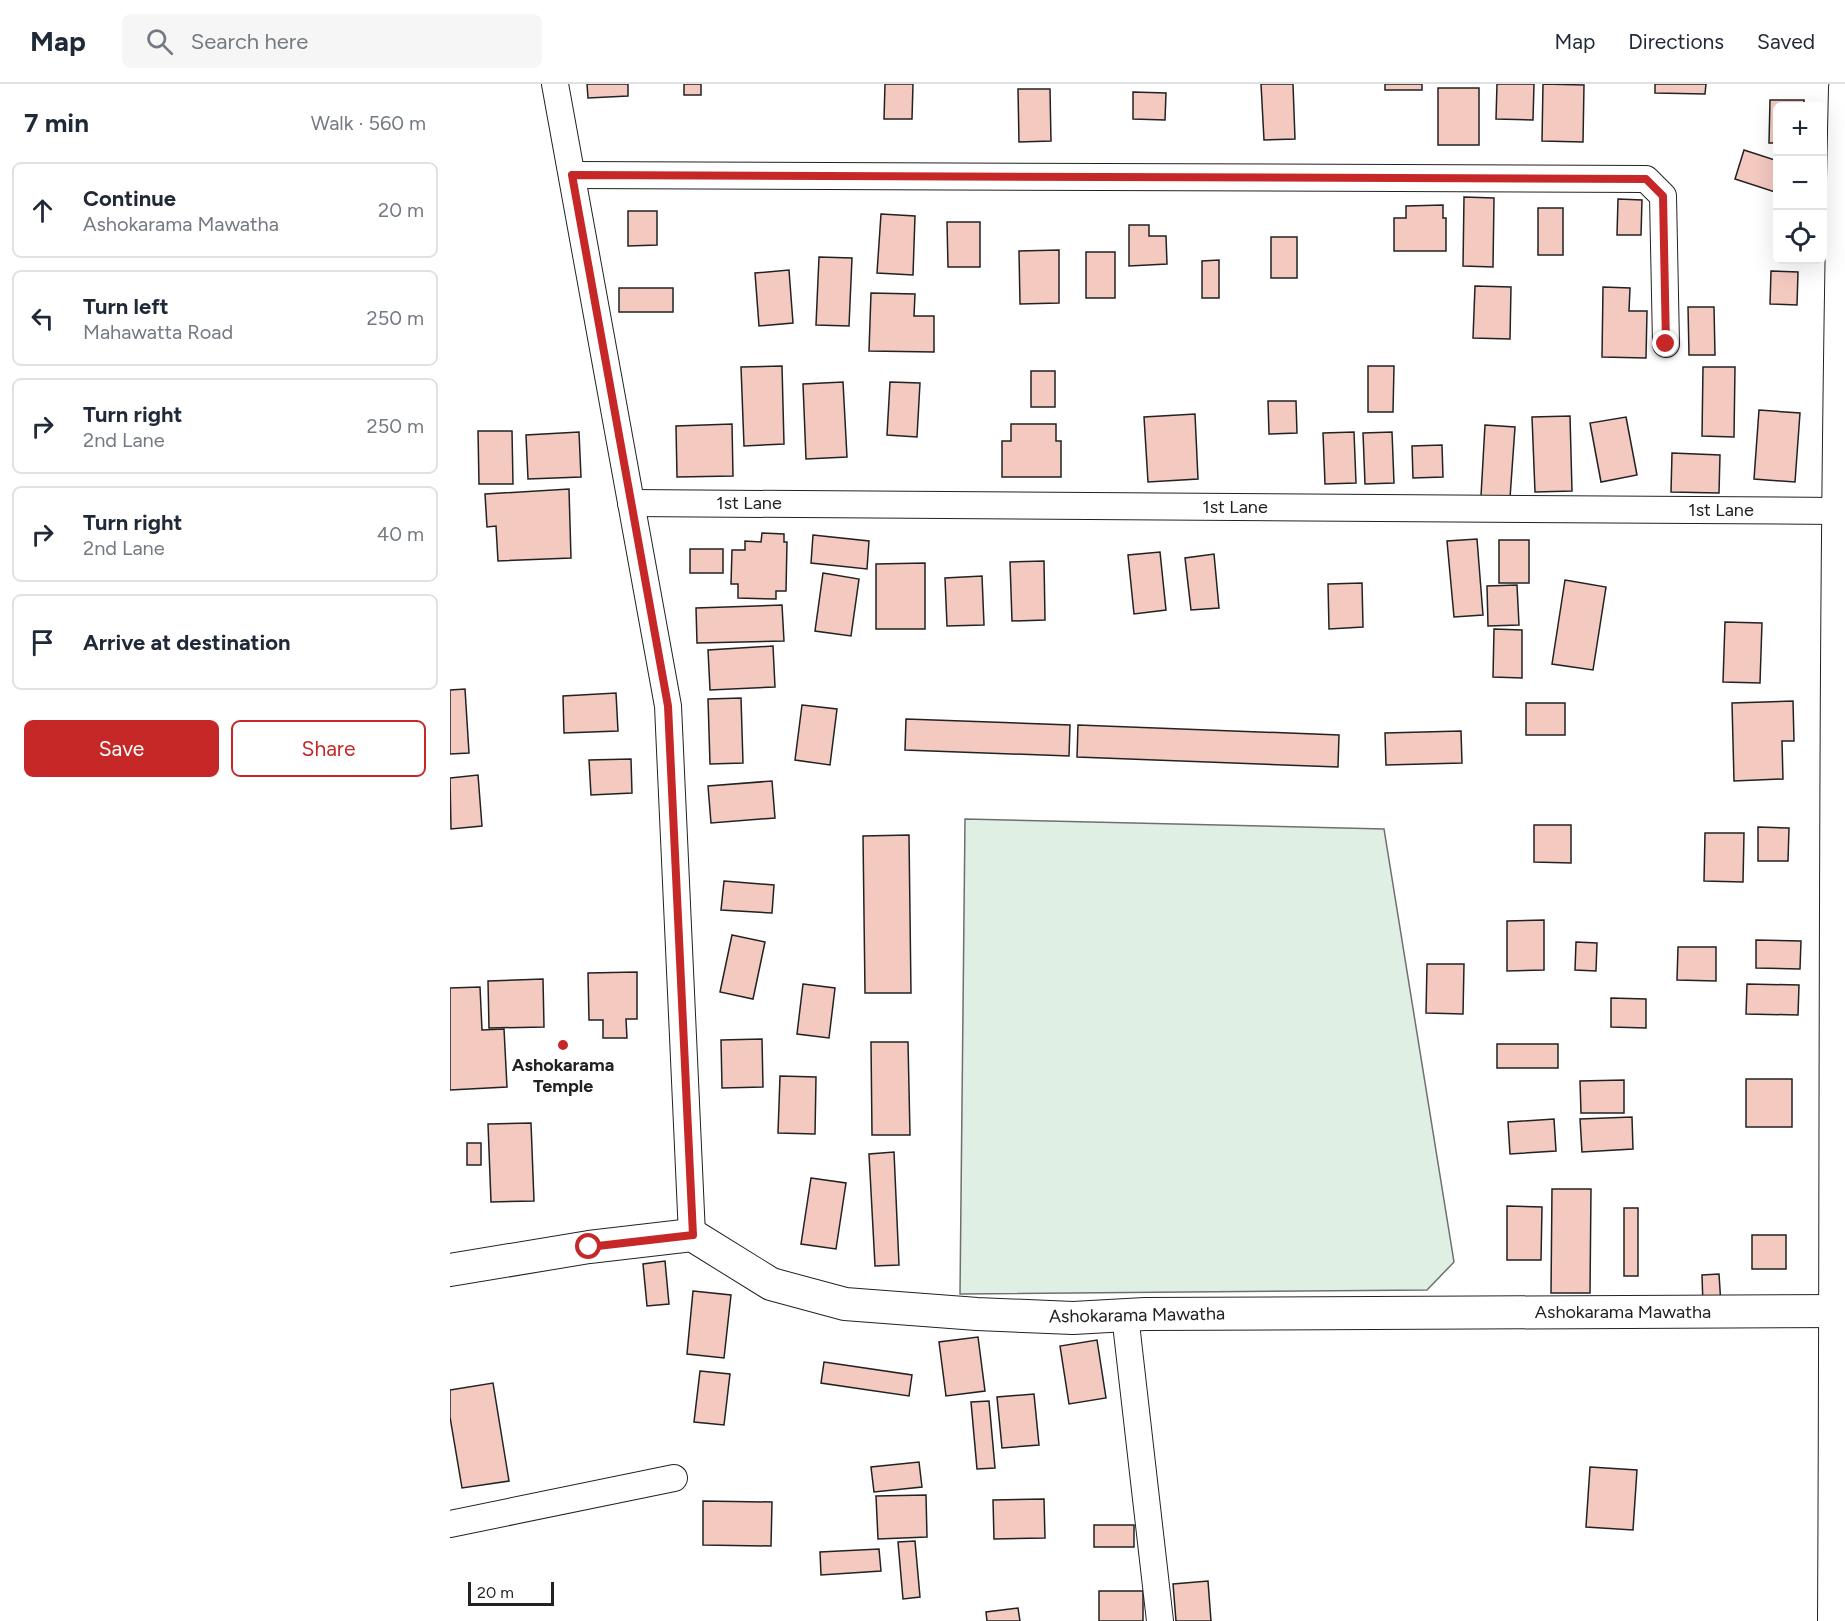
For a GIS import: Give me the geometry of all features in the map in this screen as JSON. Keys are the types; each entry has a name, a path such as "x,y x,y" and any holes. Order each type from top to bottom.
{"street":[{"path":"450,1270 589,1247 693,1235 668,706 555,84"},
{"path":"1834,1621 1840,1311 1841,656 1839,511 1845,88"},
{"path":"572,175 1646,179 1663,196 1666,344"},
{"name":"1st Lane","path":"631,503 1839,511"},
{"name":"Ashokarama Mawatha","path":"693,1235 771,1284 845,1304 1001,1315 1073,1318 1125,1315 1840,1311"},
{"path":"1125,1315 1160,1621"},
{"path":"450,1524 674,1478"}],"green space":[{"path":"965,819 1384,829 1454,1262 1427,1290 960,1294"}],"building":[{"path":"587,84 628,84 628,96 588,98"},
{"path":"684,84 701,84 701,95 684,95"},
{"path":"885,84 913,84 912,119 884,119"},
{"path":"1261,84 1293,84 1295,139 1264,140"},
{"path":"1385,84 1422,84 1422,90 1385,90"},
{"path":"1497,84 1534,84 1533,120 1496,119"},
{"path":"1543,84 1584,85 1583,142 1542,141"},
{"path":"1655,84 1706,84 1705,94 1655,93"},
{"path":"1438,88 1479,88 1479,145 1438,145"},
{"path":"1018,89 1050,89 1051,141 1019,142"},
{"path":"1133,92 1166,93 1165,120 1133,119"},
{"path":"1770,100 1804,100 1804,102 1773,102 1773,143 1769,143"},
{"path":"1744,150 1773,159 1773,191 1735,179"},
{"path":"1464,197 1494,198 1493,267 1463,266"},
{"path":"1618,199 1642,200 1641,235 1617,235"},
{"path":"1443,205 1443,218 1446,218 1446,251 1394,251 1394,218 1406,218 1406,206"},
{"path":"1538,208 1563,208 1563,255 1538,255"},
{"path":"628,211 657,211 657,245 628,246"},
{"path":"881,214 915,216 913,275 877,273"},
{"path":"947,222 980,222 980,267 948,267"},
{"path":"1129,225 1149,225 1149,236 1166,236 1167,264 1129,266"},
{"path":"1271,237 1297,237 1297,278 1271,278"},
{"path":"1059,250 1059,303 1020,304 1019,251"},
{"path":"1086,252 1115,252 1115,298 1086,298"},
{"path":"819,257 852,258 849,326 816,325"},
{"path":"1219,260 1219,298 1202,298 1202,261"},
{"path":"789,270 793,323 759,326 755,273"},
{"path":"1771,271 1798,272 1797,305 1770,304"},
{"path":"1475,286 1511,287 1510,339 1473,338"},
{"path":"1603,287 1630,288 1629,311 1647,311 1646,358 1602,357"},
{"path":"619,288 673,288 673,312 619,312"},
{"path":"871,293 915,294 914,316 934,316 934,352 869,351"},
{"path":"1688,307 1714,307 1715,355 1689,355"},
{"path":"782,366 784,444 744,446 741,367"},
{"path":"1368,366 1394,366 1393,412 1368,412"},
{"path":"1703,367 1735,367 1734,437 1702,436"},
{"path":"1031,371 1055,371 1055,407 1031,407"},
{"path":"843,382 847,457 806,459 803,384"},
{"path":"890,382 920,383 917,437 887,435"},
{"path":"1268,401 1296,401 1297,433 1269,434"},
{"path":"1759,410 1800,413 1795,482 1754,479"},
{"path":"1195,414 1198,479 1148,482 1144,417"},
{"path":"1570,416 1572,491 1535,492 1532,417"},
{"path":"1626,417 1637,475 1601,482 1590,423"},
{"path":"732,424 733,476 677,477 676,426"},
{"path":"1011,424 1056,424 1056,441 1061,441 1061,477 1002,477 1002,441 1011,441"},
{"path":"1485,425 1515,427 1510,498 1481,496"},
{"path":"478,431 512,431 513,484 479,484"},
{"path":"579,432 581,477 528,479 526,435"},
{"path":"1354,432 1356,483 1325,484 1323,433"},
{"path":"1392,432 1394,483 1365,484 1363,433"},
{"path":"1442,445 1443,477 1413,478 1412,446"},
{"path":"1672,453 1720,455 1719,493 1671,492"},
{"path":"569,489 571,558 498,561 496,526 487,527 485,494"},
{"path":"762,533 784,534 784,542 787,542 786,591 776,591 776,599 738,598 738,584 731,584 732,550 745,550 745,541 761,542"},
{"path":"813,535 869,541 867,569 811,563"},
{"path":"1477,539 1483,615 1454,617 1447,541"},
{"path":"1499,540 1529,540 1529,583 1499,583"},
{"path":"690,549 723,549 723,573 690,573"},
{"path":"1160,552 1166,610 1134,614 1128,555"},
{"path":"1214,554 1219,608 1191,610 1185,558"},
{"path":"1044,561 1045,620 1012,621 1010,562"},
{"path":"925,563 925,629 876,629 876,564"},
{"path":"823,573 859,579 851,636 815,631"},
{"path":"982,576 984,625 947,626 945,578"},
{"path":"1565,580 1606,587 1593,670 1552,664"},
{"path":"1362,583 1363,627 1329,629 1328,584"},
{"path":"1517,585 1519,625 1488,626 1487,586"},
{"path":"782,605 784,641 697,643 696,608"},
{"path":"1725,622 1762,623 1760,683 1723,682"},
{"path":"1494,629 1522,630 1522,678 1493,677"},
{"path":"773,646 775,687 710,690 708,650"},
{"path":"465,689 469,753 450,754 450,690"},
{"path":"616,693 618,731 564,733 563,696"},
{"path":"741,698 743,763 710,764 708,699"},
{"path":"1793,701 1794,741 1782,741 1783,779 1734,781 1732,703"},
{"path":"1526,703 1565,703 1565,735 1526,735"},
{"path":"802,705 837,709 830,765 795,760"},
{"path":"906,719 1070,725 1069,756 905,750"},
{"path":"1078,725 1339,735 1338,767 1077,757"},
{"path":"1461,731 1462,763 1386,765 1385,733"},
{"path":"631,759 632,793 591,795 589,760"},
{"path":"478,775 482,826 451,829 450,778"},
{"path":"772,781 775,818 711,823 708,786"},
{"path":"1534,825 1571,825 1571,863 1534,862"},
{"path":"1758,827 1789,828 1788,861 1758,861"},
{"path":"1705,833 1744,833 1743,882 1704,881"},
{"path":"909,835 911,993 865,993 863,836"},
{"path":"724,881 774,885 772,913 721,910"},
{"path":"1544,920 1544,970 1507,971 1507,921"},
{"path":"732,935 765,942 753,999 720,992"},
{"path":"1756,940 1801,941 1800,969 1756,968"},
{"path":"1576,942 1597,943 1596,971 1575,970"},
{"path":"1678,947 1716,947 1716,981 1677,980"},
{"path":"1427,964 1464,964 1463,1014 1426,1013"},
{"path":"637,972 637,1019 626,1019 627,1038 603,1038 603,1020 589,1020 588,973"},
{"path":"543,979 544,1027 489,1028 488,981"},
{"path":"803,984 835,988 829,1038 797,1034"},
{"path":"1747,984 1799,985 1798,1015 1746,1014"},
{"path":"480,987 482,1030 504,1029 507,1087 450,1090 450,988"},
{"path":"1611,998 1646,999 1646,1028 1611,1027"},
{"path":"762,1039 763,1087 722,1088 721,1040"},
{"path":"871,1042 908,1042 910,1135 872,1135"},
{"path":"1497,1044 1558,1044 1558,1068 1497,1068"},
{"path":"780,1076 816,1077 815,1134 778,1133"},
{"path":"1746,1079 1792,1079 1792,1127 1746,1127"},
{"path":"1624,1080 1624,1113 1581,1113 1580,1081"},
{"path":"1632,1117 1633,1149 1582,1152 1580,1119"},
{"path":"1554,1119 1556,1151 1510,1154 1508,1122"},
{"path":"531,1123 534,1201 491,1202 488,1124"},
{"path":"467,1143 481,1143 481,1165 467,1165"},
{"path":"894,1152 899,1265 875,1266 869,1154"},
{"path":"811,1178 846,1183 836,1249 801,1244"},
{"path":"1552,1189 1591,1189 1590,1293 1551,1293"},
{"path":"1507,1206 1542,1207 1541,1260 1507,1260"},
{"path":"1624,1208 1638,1208 1638,1276 1624,1276"},
{"path":"1752,1235 1786,1235 1786,1269 1752,1269"},
{"path":"665,1261 669,1304 647,1306 643,1264"},
{"path":"1719,1274 1721,1305 1703,1306 1702,1275"},
{"path":"693,1291 731,1295 724,1358 687,1354"},
{"path":"978,1337 985,1391 946,1396 939,1342"},
{"path":"1097,1340 1106,1398 1069,1404 1060,1346"},
{"path":"824,1362 912,1375 909,1396 821,1383"},
{"path":"700,1371 730,1374 724,1425 694,1422"},
{"path":"493,1383 509,1481 462,1488 450,1417 450,1390"},
{"path":"1034,1394 1039,1445 1002,1448 997,1397"},
{"path":"989,1401 995,1468 977,1469 971,1402"},
{"path":"919,1462 922,1487 874,1492 871,1467"},
{"path":"1590,1467 1637,1470 1633,1530 1586,1527"},
{"path":"926,1495 927,1537 878,1539 876,1496"},
{"path":"1044,1499 1045,1538 994,1539 993,1500"},
{"path":"703,1501 772,1502 771,1546 703,1545"},
{"path":"1094,1525 1134,1525 1134,1547 1094,1547"},
{"path":"915,1541 920,1597 903,1599 898,1542"},
{"path":"879,1549 881,1571 821,1575 820,1552"},
{"path":"1208,1581 1211,1621 1176,1621 1173,1584"},
{"path":"1099,1591 1143,1591 1143,1621 1099,1621"},
{"path":"1018,1608 1020,1621 987,1621 986,1612"}],"place":[{"name":"Ashokarama Temple","path":"563,1045"}],"route":[{"path":"589,1247 693,1235 668,706 572,175 1646,179 1663,196 1666,344"}]}
